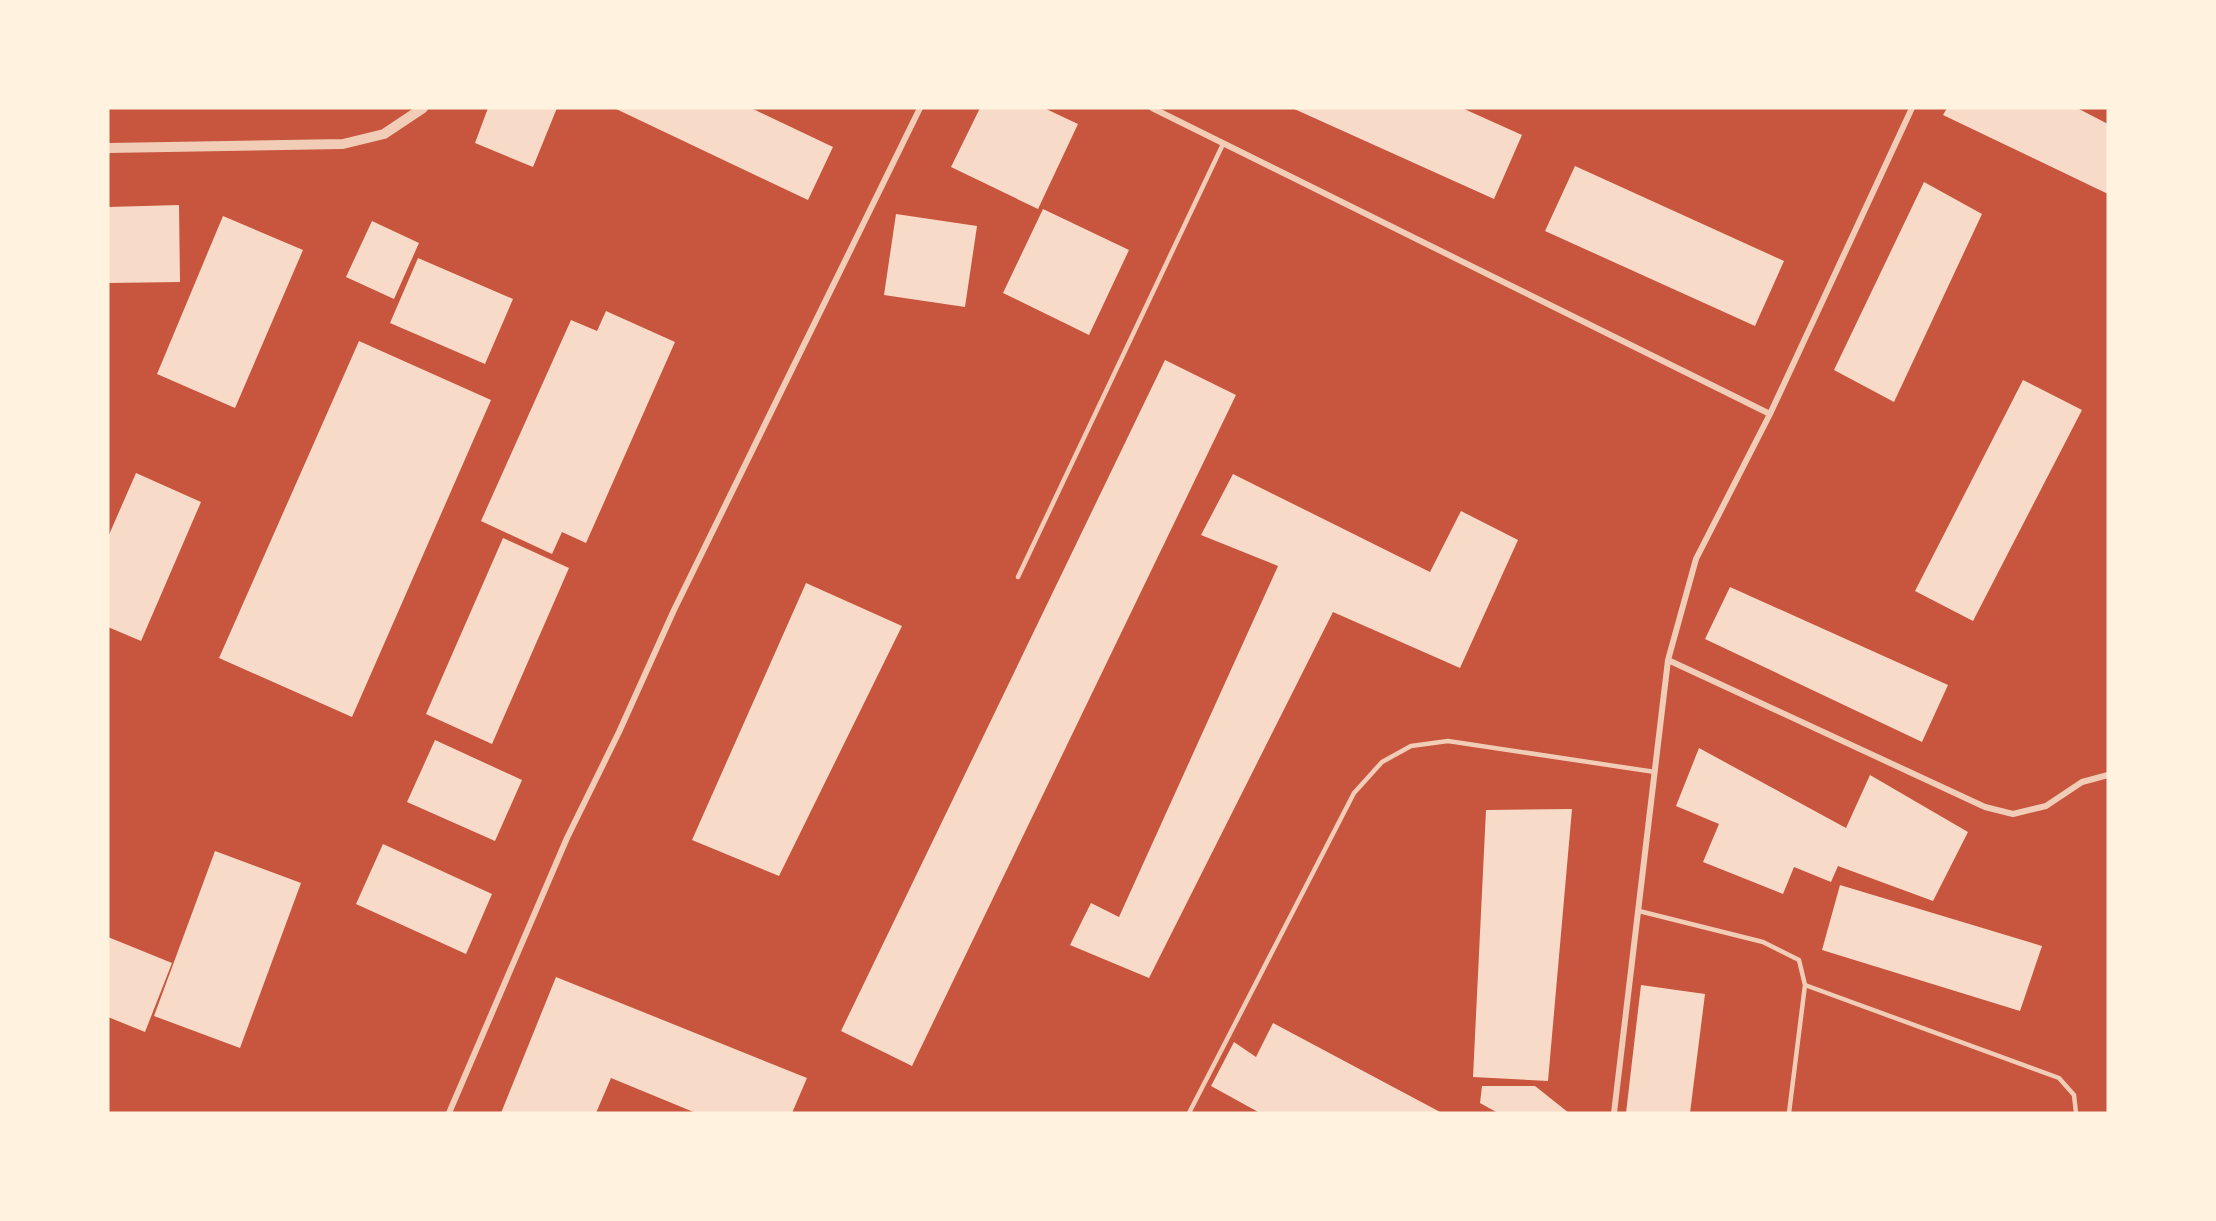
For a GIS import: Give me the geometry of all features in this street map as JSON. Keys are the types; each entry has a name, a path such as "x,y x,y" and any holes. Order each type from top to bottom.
{"street":[{"path":"108,148 343,144 384,134 423,108"},
{"path":"449,1113 567,838 619,732 674,610 920,108"},
{"path":"1152,108 1770,414"},
{"path":"1614,1113 1668,660 1696,559 1770,414 1912,108"},
{"path":"1668,660 1985,807 2013,814 2046,806 2082,782 2108,775"}],"lane":[{"path":"1018,577 1223,144"},
{"path":"1189,1113 1354,793 1382,762 1411,746 1448,741 1655,772"},
{"path":"1639,911 1763,942 1799,960 1805,985 1789,1113"},
{"path":"1805,985 2059,1078 2074,1095 2076,1113"}],"building":[{"path":"488,108 557,108 533,167 475,143"},
{"path":"614,108 751,108 833,147 808,200"},
{"path":"980,108 1044,108 1078,124 1038,209 951,167"},
{"path":"1292,108 1462,108 1522,135 1494,199"},
{"path":"1947,108 2077,108 2108,124 2108,194 1943,115"},
{"path":"1575,166 1784,261 1755,326 1545,231"},
{"path":"1924,182 1982,214 1894,402 1834,370"},
{"path":"179,205 180,282 108,283 108,207"},
{"path":"1043,209 1129,250 1089,335 1003,293"},
{"path":"896,214 977,226 965,307 884,295"},
{"path":"223,216 303,250 235,408 157,374"},
{"path":"372,221 419,243 394,299 346,277"},
{"path":"418,258 513,299 485,364 390,323"},
{"path":"606,311 675,342 586,543 562,532 552,554 481,521 571,320 597,331"},
{"path":"359,341 491,400 352,717 219,658"},
{"path":"1165,360 1236,395 912,1066 841,1031"},
{"path":"2023,380 2082,410 1973,621 1915,591"},
{"path":"136,473 201,502 141,641 108,627 108,537"},
{"path":"1233,474 1430,572 1461,511 1518,540 1460,668 1333,612 1149,978 1070,945 1091,903 1119,917 1278,566 1201,535"},
{"path":"503,538 569,568 492,744 426,714"},
{"path":"806,583 902,626 779,876 692,840"},
{"path":"1730,587 1948,685 1922,742 1705,639"},
{"path":"435,740 522,780 495,841 407,802"},
{"path":"1699,748 1846,828 1870,775 1968,832 1933,901 1838,866 1831,882 1794,867 1783,894 1703,862 1719,824 1676,806"},
{"path":"1572,809 1548,1081 1473,1077 1486,810"},
{"path":"383,844 492,894 466,954 356,904"},
{"path":"215,851 301,883 240,1048 154,1016"},
{"path":"1840,885 2042,946 2020,1011 1822,950"},
{"path":"108,937 172,963 145,1032 108,1017"},
{"path":"556,977 807,1078 792,1113 696,1113 611,1078 596,1113 501,1113"},
{"path":"1641,985 1705,994 1690,1113 1626,1113"},
{"path":"1273,1023 1442,1113 1260,1113 1211,1086 1234,1042 1256,1057"},
{"path":"1482,1086 1535,1086 1569,1113 1498,1113 1480,1103"}]}
